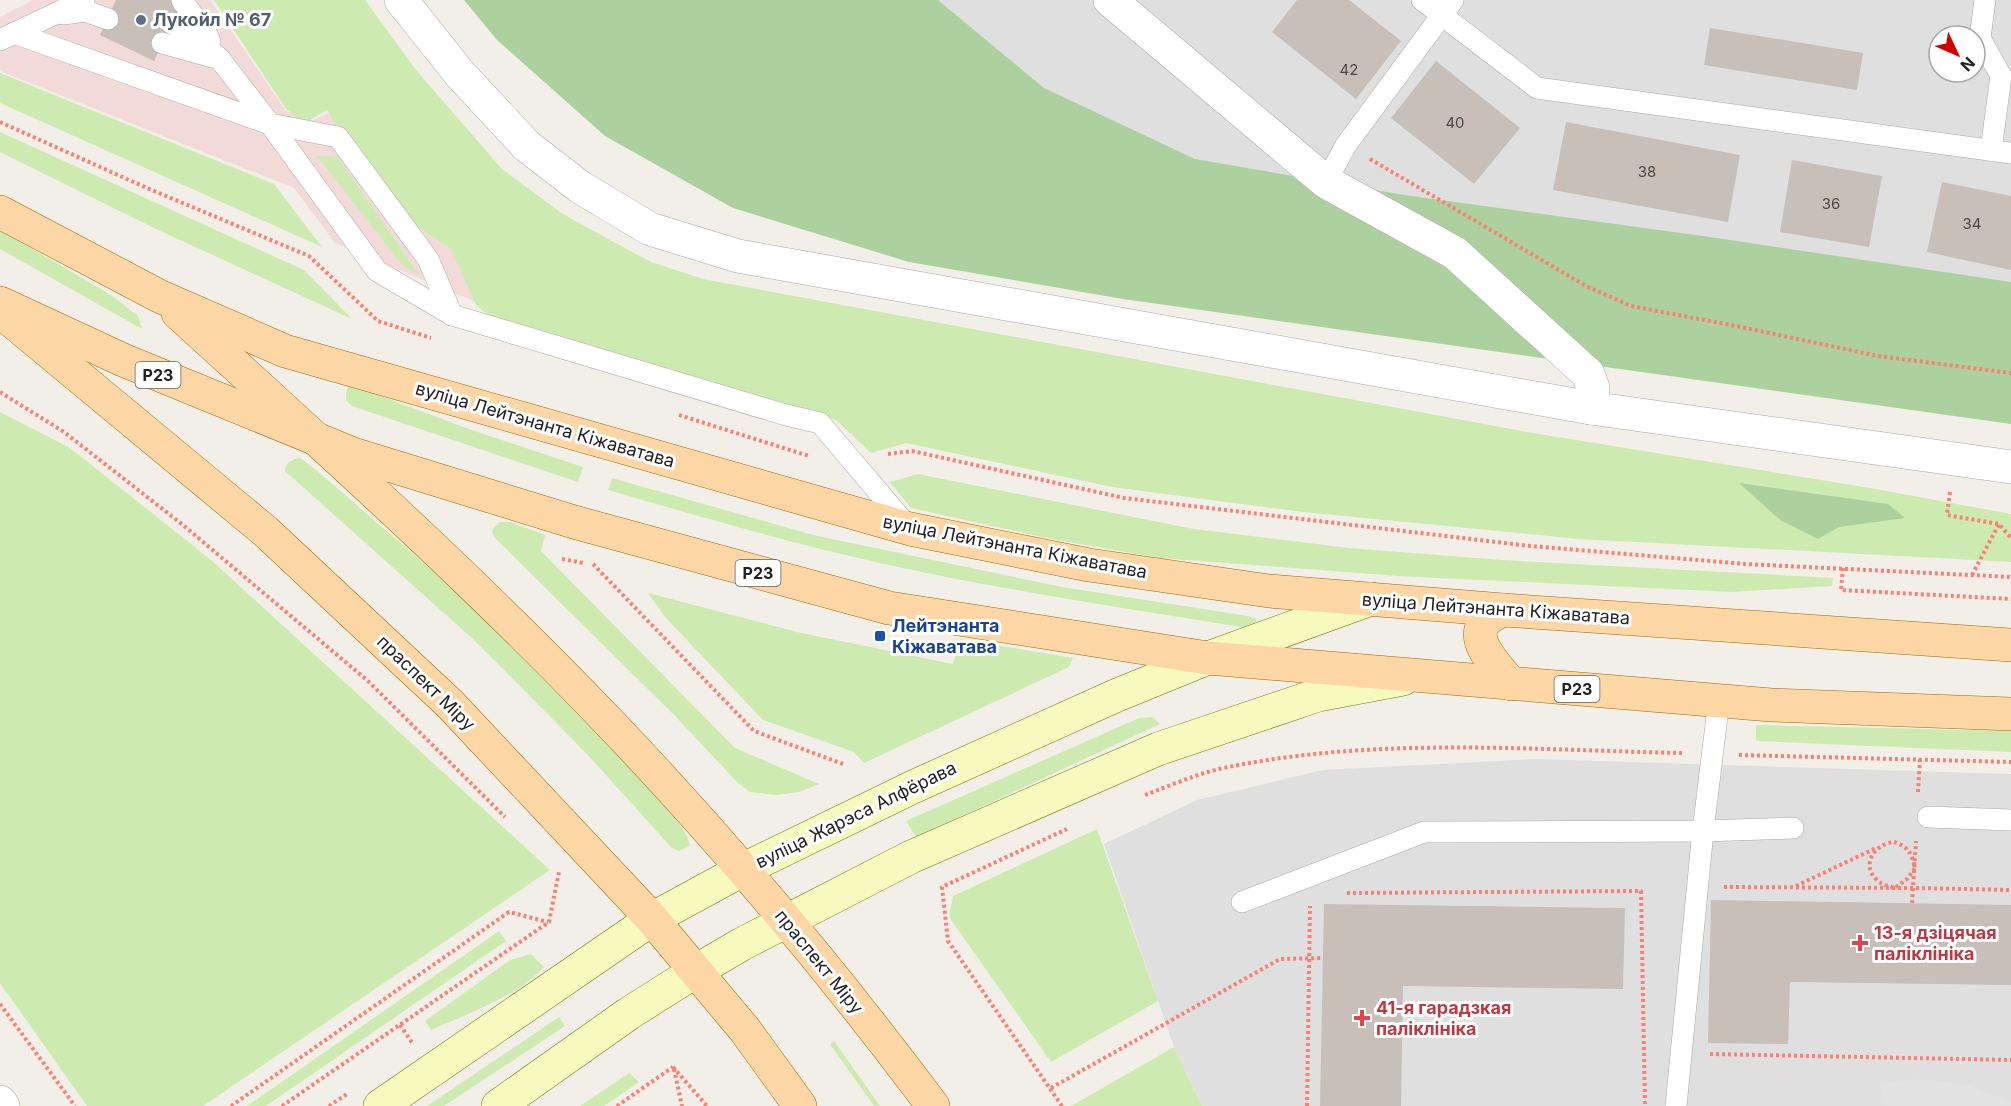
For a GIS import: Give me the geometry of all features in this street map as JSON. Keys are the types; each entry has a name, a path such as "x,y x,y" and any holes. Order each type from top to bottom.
{"main road":[{"name":"вуліца Лейтэнанта Кіжаватава","path":"0,212 159,296 285,351 910,529 1089,565 1269,591 1503,610 2011,645"},
{"name":"праспект Міру","path":"159,296 319,441 519,631 590,702 706,826 901,1063 933,1106"},
{"name":"Р23","path":"0,303 123,360 353,454 574,522 889,608 1208,658 1771,705 2011,714"},
{"name":"праспект Міру","path":"0,312 265,531 450,704 652,918 745,1030 800,1106"},
{"name":"вуліца Жарэса Алфёрава","path":"380,1106 652,918 742,870 975,758 1115,696 1208,658 1371,599"},
{"path":"1503,610 1492,614 1484,622 1479,635 1483,648 1511,684"},
{"path":"498,1106 628,1014 696,971 911,857 1158,748 1318,695 1417,677"}],"street":[{"path":"401,0 460,74 527,146 580,187 650,229 738,256 1591,408 2011,467"},
{"path":"1110,0 1326,182 1455,253 1588,374 1593,388 1591,408"},
{"path":"0,1102 3,1106"}],"lane":[{"path":"7,37 52,7 75,0"},
{"path":"52,7 84,0"},
{"path":"1422,0 1447,8 1537,88 2001,151 2001,76 1980,38 1985,0"},
{"path":"182,1 205,30 219,58 377,271 452,315 735,400 820,423 910,529"},
{"path":"52,7 85,11 108,19"},
{"path":"1326,182 1346,145 1447,8"},
{"path":"171,23 188,32 219,58"},
{"path":"7,37 270,124 338,137 428,259 452,315"},
{"path":"162,43 219,58"},
{"path":"1676,1106 1702,831 1719,700"},
{"path":"1928,817 2011,820"},
{"path":"1242,902 1424,832 1702,831 1793,828"}],"path":[{"path":"1346,145 1586,286 1631,306 1878,356 2011,373"},
{"path":"0,392 64,432 209,547 368,681 507,819"},
{"path":"888,454 912,451 1124,498 1530,546 1745,564 2011,577"},
{"path":"1955,459 1947,515 1999,524 2011,538"},
{"path":"1972,575 1999,524"},
{"path":"562,559 593,564 754,731 843,764"},
{"path":"1843,568 1841,590 2011,599"},
{"path":"1794,887 1879,846 1894,842 1901,844 1911,854 1915,868 1907,879 1895,888"},
{"path":"1879,846 1870,858 1871,873 1881,884 1895,888"},
{"path":"282,1106 549,922 559,871 554,866"},
{"path":"1715,887 2011,890"},
{"path":"1345,893 1641,891 1645,1106"},
{"path":"1307,1106 1310,904"},
{"path":"231,1106 509,912 549,922"},
{"path":"1051,1088 1280,959 1323,958"},
{"path":"0,1004 75,1106"},
{"path":"1706,1054 2011,1060"},
{"path":"617,1106 673,1067"},
{"path":"673,1067 682,1106"},
{"path":"673,1067 707,1106"}],"shaded area":[{"path":"33,0 210,0 286,111 313,120 333,111 452,233 486,306 335,243 294,188 0,71 0,17"},
{"path":"873,0 2011,0 2011,324 1185,206"},
{"path":"1536,759 2011,774 2011,1106 1202,1106 1174,1047 1104,844 1197,800 1323,770"},
{"path":"1913,1079 1943,1081 1972,1087 2011,1102 2011,1106 1884,1106 1879,1084"}],"green space":[{"path":"214,0 365,0 416,70 502,169 563,214 610,240 651,262 703,279 1527,432 1876,489 2011,514 2011,562 1579,539 1303,512 1112,487 906,443 871,453 836,420 649,371 497,323 476,305 451,249 410,222 368,172 327,110 304,123 286,109"},
{"path":"464,0 938,0 1044,88 1195,159 1404,195 1710,237 2011,282 2011,424 1123,299 909,262 733,208 605,136 497,40"},
{"path":"0,73 274,184 322,247 0,103"},
{"path":"0,132 304,270 352,319 156,229 0,152"},
{"path":"317,156 337,156 419,275 403,266"},
{"path":"0,230 111,295 138,316 142,329 0,249"},
{"path":"348,387 359,388 469,429 583,467 578,482 352,406 346,400"},
{"path":"0,412 70,448 210,559 550,870 203,1106 87,1106 0,983"},
{"path":"300,458 407,548 535,669 664,804 681,826 690,846 679,851 671,847 587,754 474,640 285,471 290,462"},
{"path":"918,474 1194,529 1349,548 1502,560 1833,578 1832,586 1732,592 1398,576 1160,558 1051,539 911,508 890,482"},
{"path":"612,478 813,535 1062,587 1257,619 1255,624 1248,628 1029,592 861,559 788,541 608,490"},
{"path":"1739,483 1888,504 1905,518 1839,527 1818,539 1780,520"},
{"path":"500,522 510,522 545,535 541,551 735,748 819,784 799,792 776,795 750,792 738,783 676,717 496,539 492,533 493,528"},
{"path":"648,593 797,632 953,664 960,639 1073,658 1069,667 864,763 854,752 763,720 665,617"},
{"path":"1153,717 1160,724 916,837 906,821 1139,718"},
{"path":"1756,725 2011,731 2011,752 1756,741"},
{"path":"1097,829 1158,1001 1051,1062 949,917 953,896"},
{"path":"499,931 506,941 266,1106 247,1106"},
{"path":"531,954 544,967 519,988 491,1004 431,1030 425,1021 510,960"},
{"path":"559,1017 565,1026 444,1106 427,1106"},
{"path":"834,1041 880,1106 874,1106 830,1044"},
{"path":"1174,1047 1202,1106 1071,1106"},
{"path":"629,1073 639,1082 604,1106 580,1106"}],"building":[{"path":"116,0 183,0 154,61 100,35"},
{"path":"1297,0 1349,0 1401,41 1356,99 1272,32"},
{"path":"1710,28 1863,53 1857,90 1704,65"},
{"path":"1436,61 1520,128 1474,184 1391,118"},
{"path":"1566,122 1740,155 1728,222 1553,190"},
{"path":"1792,160 1882,176 1869,247 1780,232"},
{"path":"1942,182 2011,196 2011,270 1927,252"},
{"name":"13-я дзіцячая паліклініка","path":"1711,900 2011,905 2011,985 1790,982 1788,1044 1708,1043"},
{"name":"41-я гарадзкая паліклініка","path":"1324,904 1625,908 1623,989 1403,986 1401,1106 1320,1106"}],"place":[{"name":"Лукойл № 67","path":"141,20"},
{"name":"Лейтэнанта Кіжаватава","path":"880,636"},
{"name":"13-я дзіцячая паліклініка","path":"1860,943"},
{"name":"41-я гарадзкая паліклініка","path":"1362,1018"}]}
